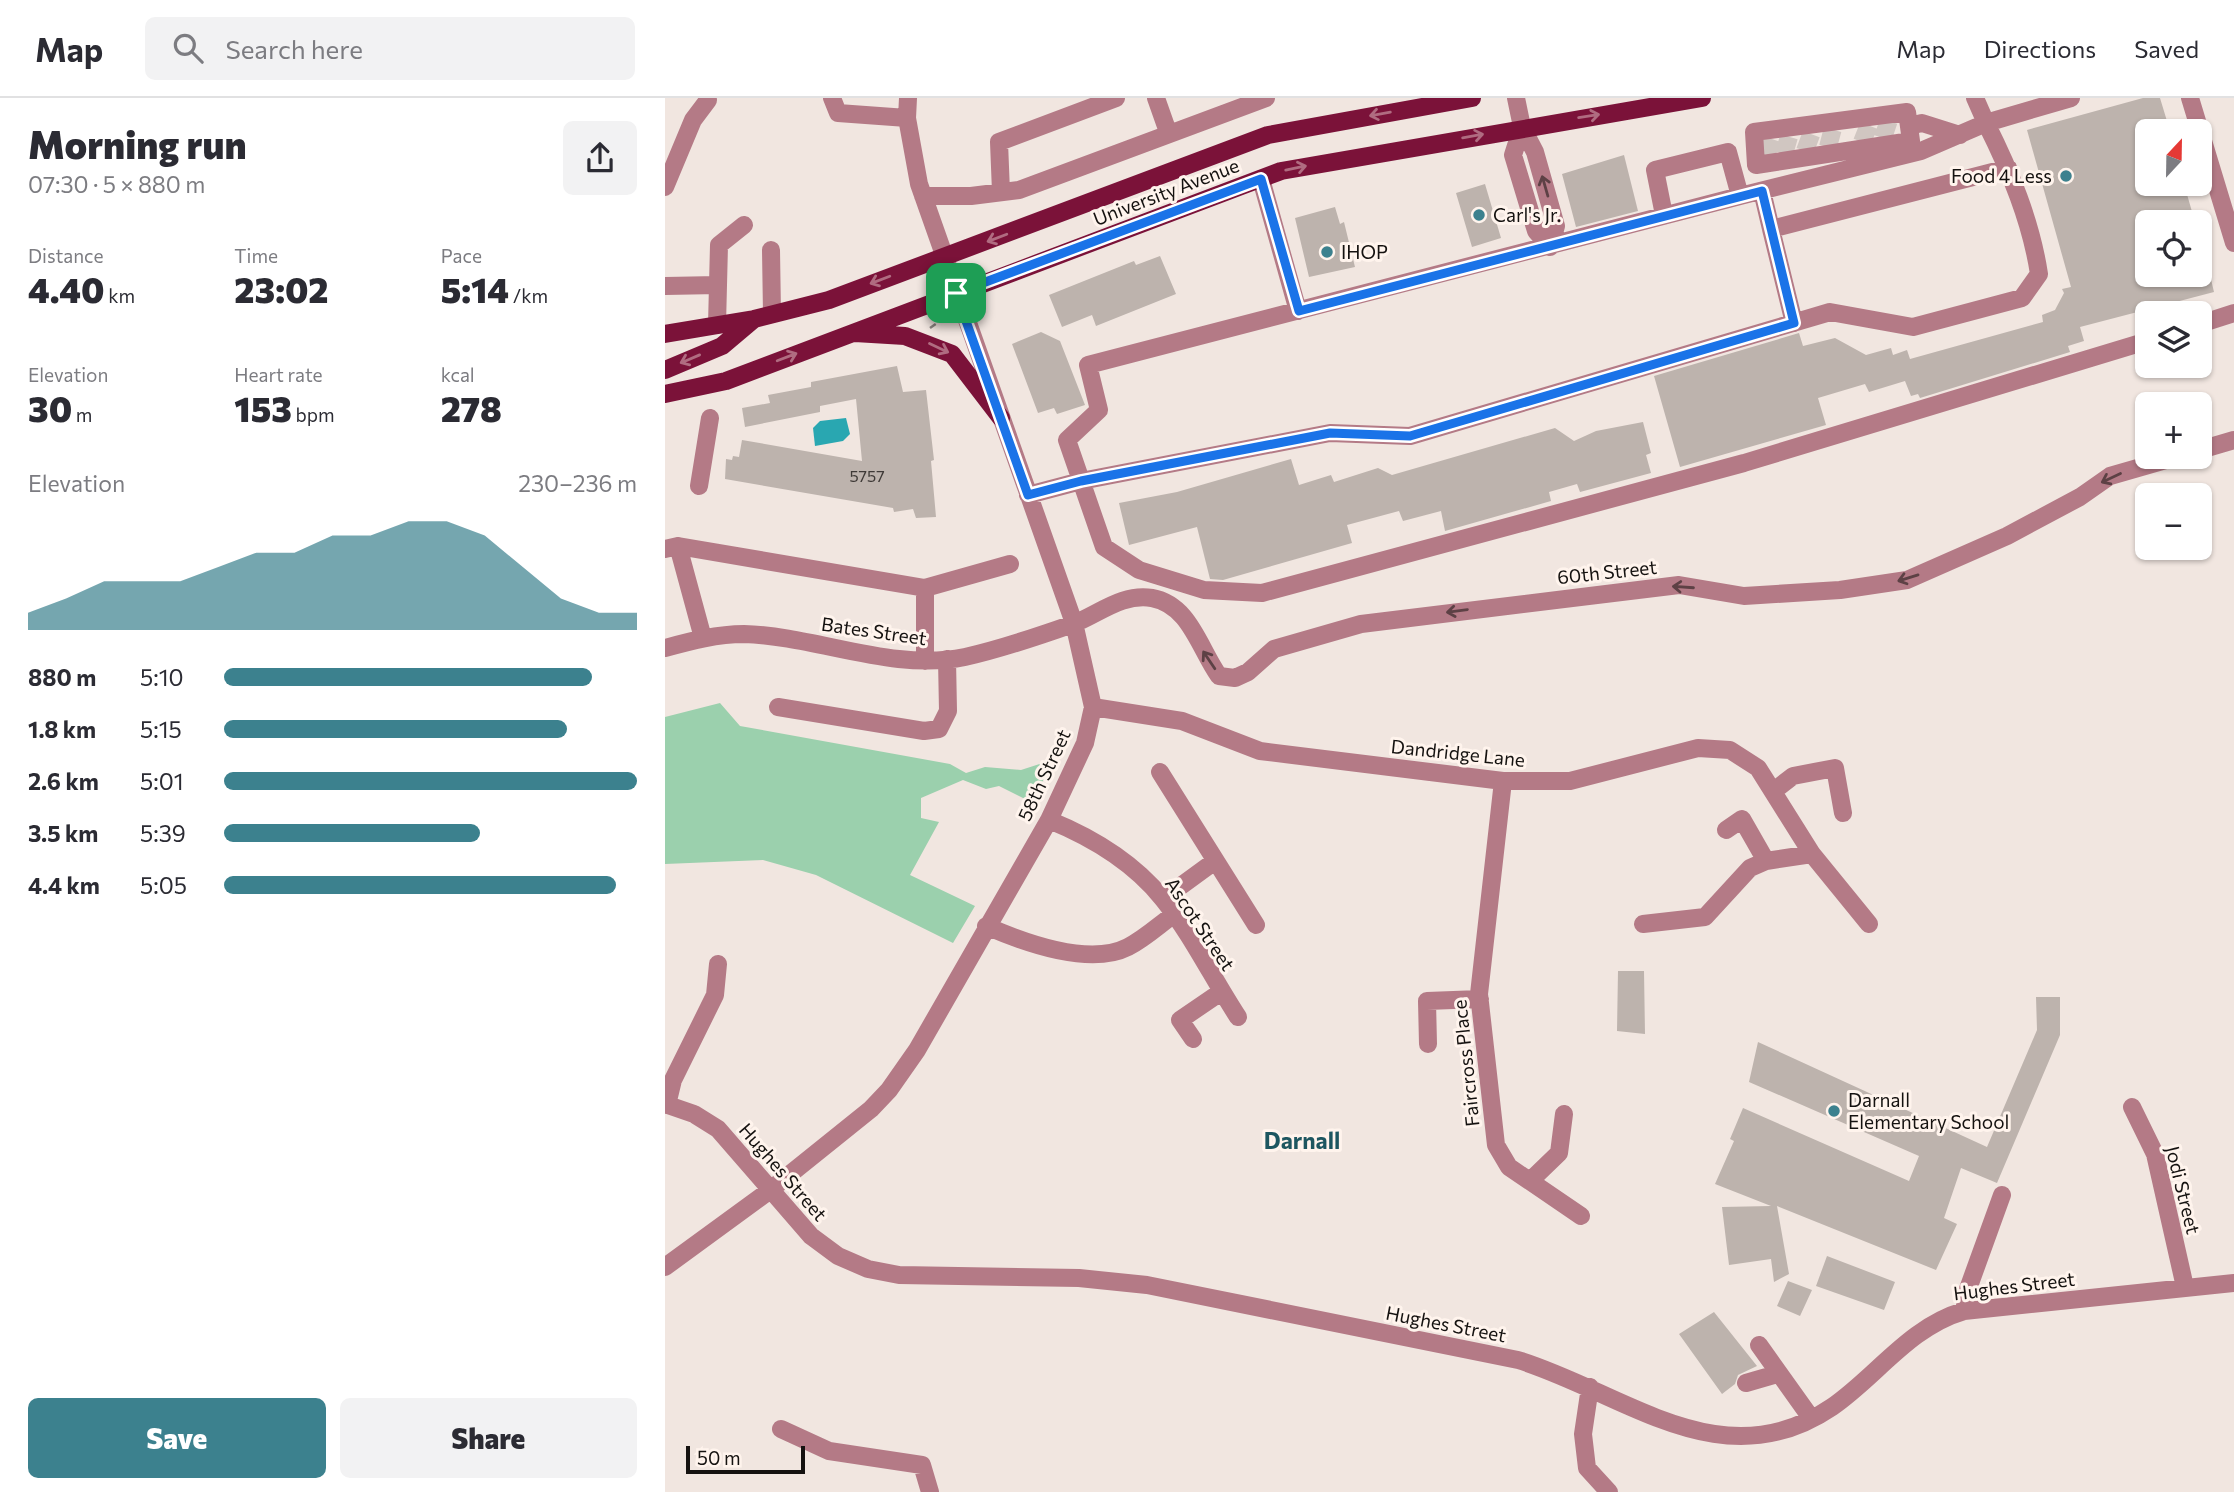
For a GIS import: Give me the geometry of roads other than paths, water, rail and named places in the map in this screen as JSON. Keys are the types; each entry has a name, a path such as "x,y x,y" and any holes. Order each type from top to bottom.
{"main road":[{"name":"University Avenue","path":"665,334 754,319 829,300 1268,135 1472,98"},
{"name":"University Avenue","path":"665,394 726,381 1261,179 1326,162 1702,98"},
{"path":"665,370 722,346 754,319"},
{"path":"848,333 905,336 952,354 1001,418"},
{"path":"665,403 726,381"}],"street":[{"path":"832,98 838,113 907,118"},
{"name":"58th Street","path":"665,1267 769,1191 871,1109 889,1090 917,1050 1049,820 1085,743 1093,707 1074,624 923,196 907,118 908,98"},
{"path":"1001,192 999,142 1116,98"},
{"path":"1156,98 1168,132"},
{"path":"923,196 1019,190 1168,132 1266,98"},
{"path":"1516,98 1522,127 1513,155 1535,231 1550,247"},
{"path":"1028,495 1081,481 1330,433 1410,436 1830,312 1913,327 2022,298 2039,274 2035,248 2008,168 1975,98"},
{"path":"2071,98 1986,123 1921,151 1088,365 1099,410 1067,440 1104,547 1139,570 1204,590 1262,593 1744,463 2135,345"},
{"path":"2190,98 2234,243"},
{"path":"665,187 693,120 708,100"},
{"path":"1907,112 1909,125 1911,141 1827,150 1774,159 1756,165 1754,132 1783,132 1907,112"},
{"path":"1909,125 1922,123 1960,135"},
{"path":"1664,215 1655,170 1728,152 1740,196"},
{"path":"1789,184 1804,155"},
{"path":"1771,229 2008,168"},
{"path":"1261,179 1299,311"},
{"path":"1762,191 1794,323"},
{"path":"717,325 719,245 744,225"},
{"path":"771,250 772,314"},
{"path":"665,286 717,285"},
{"path":"2212,320 2234,313"},
{"path":"699,486 710,418"},
{"path":"2212,446 2234,440"},
{"name":"60th Street","path":"1074,624 1123,600 1143,597 1164,602 1187,619 1204,654 1219,676 1235,678 1248,672 1273,649 1361,624 1678,585 1744,596 1840,590 1907,580 2007,536 2080,497 2109,476 2135,469"},
{"path":"703,638 671,548 925,588 1010,564"},
{"path":"925,588 925,661"},
{"name":"Bates Street","path":"665,648 703,638 744,634 925,661 965,656 1074,624"},
{"path":"778,707 925,731 939,729 948,711 947,659"},
{"name":"Dandridge Lane","path":"1093,707 1182,722 1260,751 1503,781 1570,780 1698,748 1730,750 1758,768 1775,790 1812,854 1869,924"},
{"path":"1775,790 1793,776 1835,768 1843,813"},
{"path":"1160,772 1255,925"},
{"name":"Faircross Place","path":"1503,781 1480,999 1496,1145 1509,1167 1581,1216"},
{"path":"1726,830 1742,819 1766,861"},
{"name":"Ascot Street","path":"1049,820 1071,829 1124,861 1163,899 1238,1017"},
{"path":"1643,924 1705,917 1750,868 1766,861 1812,854"},
{"path":"1163,899 1215,861"},
{"path":"986,926 1039,946 1091,954 1110,953 1128,947 1173,915"},
{"path":"666,1104 673,1080 715,995 718,964"},
{"path":"1193,1039 1180,1020 1221,992"},
{"path":"1428,1044 1427,1001 1480,999"},
{"name":"Hughes Street","path":"666,1104 694,1114 719,1129 769,1191 824,1247 853,1263 883,1272 1079,1278 1147,1285 1518,1360 1590,1387 1662,1422 1708,1435 1756,1435 1811,1418 1832,1407 1925,1328 1940,1318 1964,1311 2234,1283"},
{"name":"Jodi Street","path":"2132,1107 2155,1154 2185,1287"},
{"path":"1530,1181 1559,1153 1564,1114"},
{"path":"1964,1311 1968,1289 2002,1195"},
{"path":"1759,1345 1777,1374 1811,1418"},
{"path":"1746,1383 1777,1374"},
{"path":"1590,1387 1583,1434 1587,1468 1609,1492"},
{"path":"781,1429 829,1451 922,1465 930,1492"}],"water":[{"path":"846,418 850,434 843,441 815,446 813,428 820,421"}],"tunnel":[{"path":"1883,138 1889,120"},
{"path":"1862,142 1870,122"},
{"path":"1828,147 1833,128"},
{"path":"1805,151 1812,132"},
{"path":"1784,154 1790,133"},
{"path":"1766,156 1772,138"}],"place":[{"name":"Food 4 Less","path":"2066,176"},
{"name":"Carl's Jr.","path":"1479,215"},
{"name":"IHOP","path":"1327,252"},
{"name":"Darnall Elementary School","path":"1834,1111"}],"district":[{"name":"Darnall","path":"1302,1141"}]}
